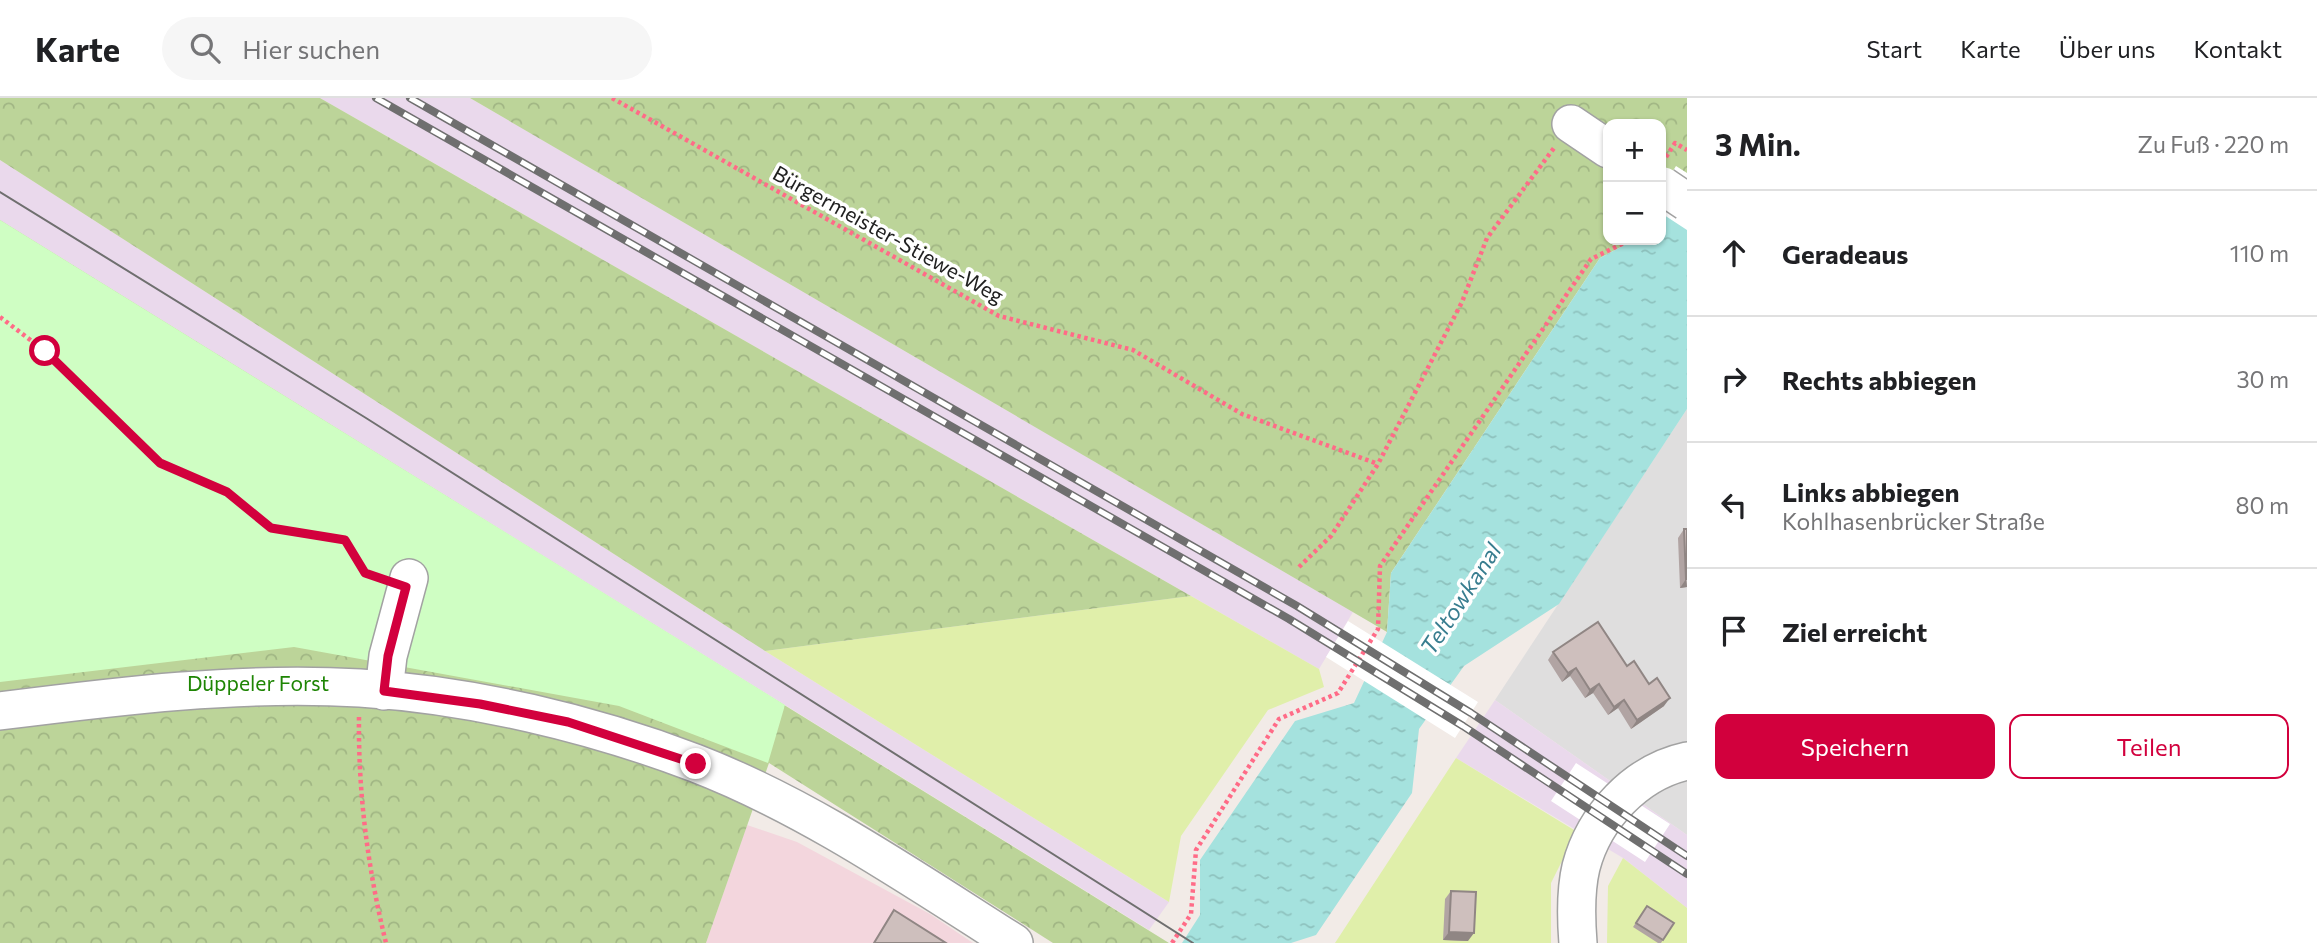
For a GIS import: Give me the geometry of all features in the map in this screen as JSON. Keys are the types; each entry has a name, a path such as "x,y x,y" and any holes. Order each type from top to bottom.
{"street":[{"path":"1572,124 1603,146"},
{"path":"371,690 388,656 407,582"},
{"path":"0,711 131,694 255,687 371,690 480,704 568,722 696,764 783,804 878,857 1013,943"},
{"path":"1578,943 1576,910 1581,867 1598,827 1626,793 1651,774 1687,761"}],"path":[{"name":"Bürgermeister-Stiewe-Weg","path":"612,98 999,316 1133,350 1242,414 1378,464"},
{"path":"1298,566 1331,536 1378,464 1462,302 1487,238 1572,124"},
{"path":"1668,184 1675,143 1687,150"},
{"path":"1172,943 1191,914 1196,850 1279,719 1338,693 1378,628 1380,566 1591,259 1620,245"},
{"path":"0,317 45,351 160,463 227,492 271,528 345,540 365,573 407,582"},
{"path":"371,690 359,764 375,895 386,943"}],"shaded area":[{"path":"320,98 470,98 1353,612 1319,669"},
{"path":"0,160 765,651 1169,902 1149,930 0,220"},
{"path":"1687,409 1687,835 1495,700"},
{"path":"1495,700 1687,835 1687,908 1623,858 1456,758"},
{"path":"747,825 797,842 930,914 973,943 706,943"}],"green space":[{"path":"0,98 320,98 1191,596 765,651 0,160"},
{"path":"470,98 1687,98 1687,175 1666,208 1666,119 1603,119 1603,245 1625,245 1600,258 1391,573 1387,632"},
{"name":"Düppeler Forst","path":"0,220 1169,943 1053,943 769,763 706,943 0,943"},
{"path":"0,220 785,705 768,763 619,706 294,647 0,682"},
{"path":"1191,596 1319,669 1324,687 1268,710 1181,836 1169,902 765,651"},
{"path":"1456,758 1574,830 1584,817 1551,883 1551,943 1335,943"},
{"path":"1623,858 1687,908 1687,943 1607,943 1608,886"}],"water":[{"name":"Teltowkanal","path":"1687,175 1687,409 1559,604 1464,666 1419,729 1412,793 1316,935 1291,943 1182,943 1200,915 1200,860 1295,721 1354,703 1387,632 1391,573 1600,258 1625,245 1666,245 1666,208"}],"pier":[{"path":"1676,166 1687,173 1687,230 1666,216 1666,182"},
{"path":"1348,621 1478,702 1455,738 1326,657"},
{"path":"1576,763 1670,824 1645,862 1551,801"}],"building":[{"path":"1684,529 1687,529 1687,579 1686,579"},
{"path":"1598,622 1627,666 1634,661 1649,684 1657,678 1670,698 1637,720 1624,700 1614,707 1599,684 1590,690 1576,668 1568,673 1553,652"},
{"path":"1451,891 1476,892 1474,933 1449,932"},
{"path":"1647,906 1674,923 1663,940 1636,923"},
{"path":"894,910 946,943 874,943"}],"tram line":[{"path":"0,192 366,418 1193,943"}],"railway":[{"path":"376,98 1289,619 1463,726 1687,874"},
{"path":"410,98 1297,606 1471,713 1687,856"}],"route":[{"path":"45,351 160,463 227,492 271,528 345,540 365,573 406,587 388,656 384,691 480,704 568,722 696,764"}]}
